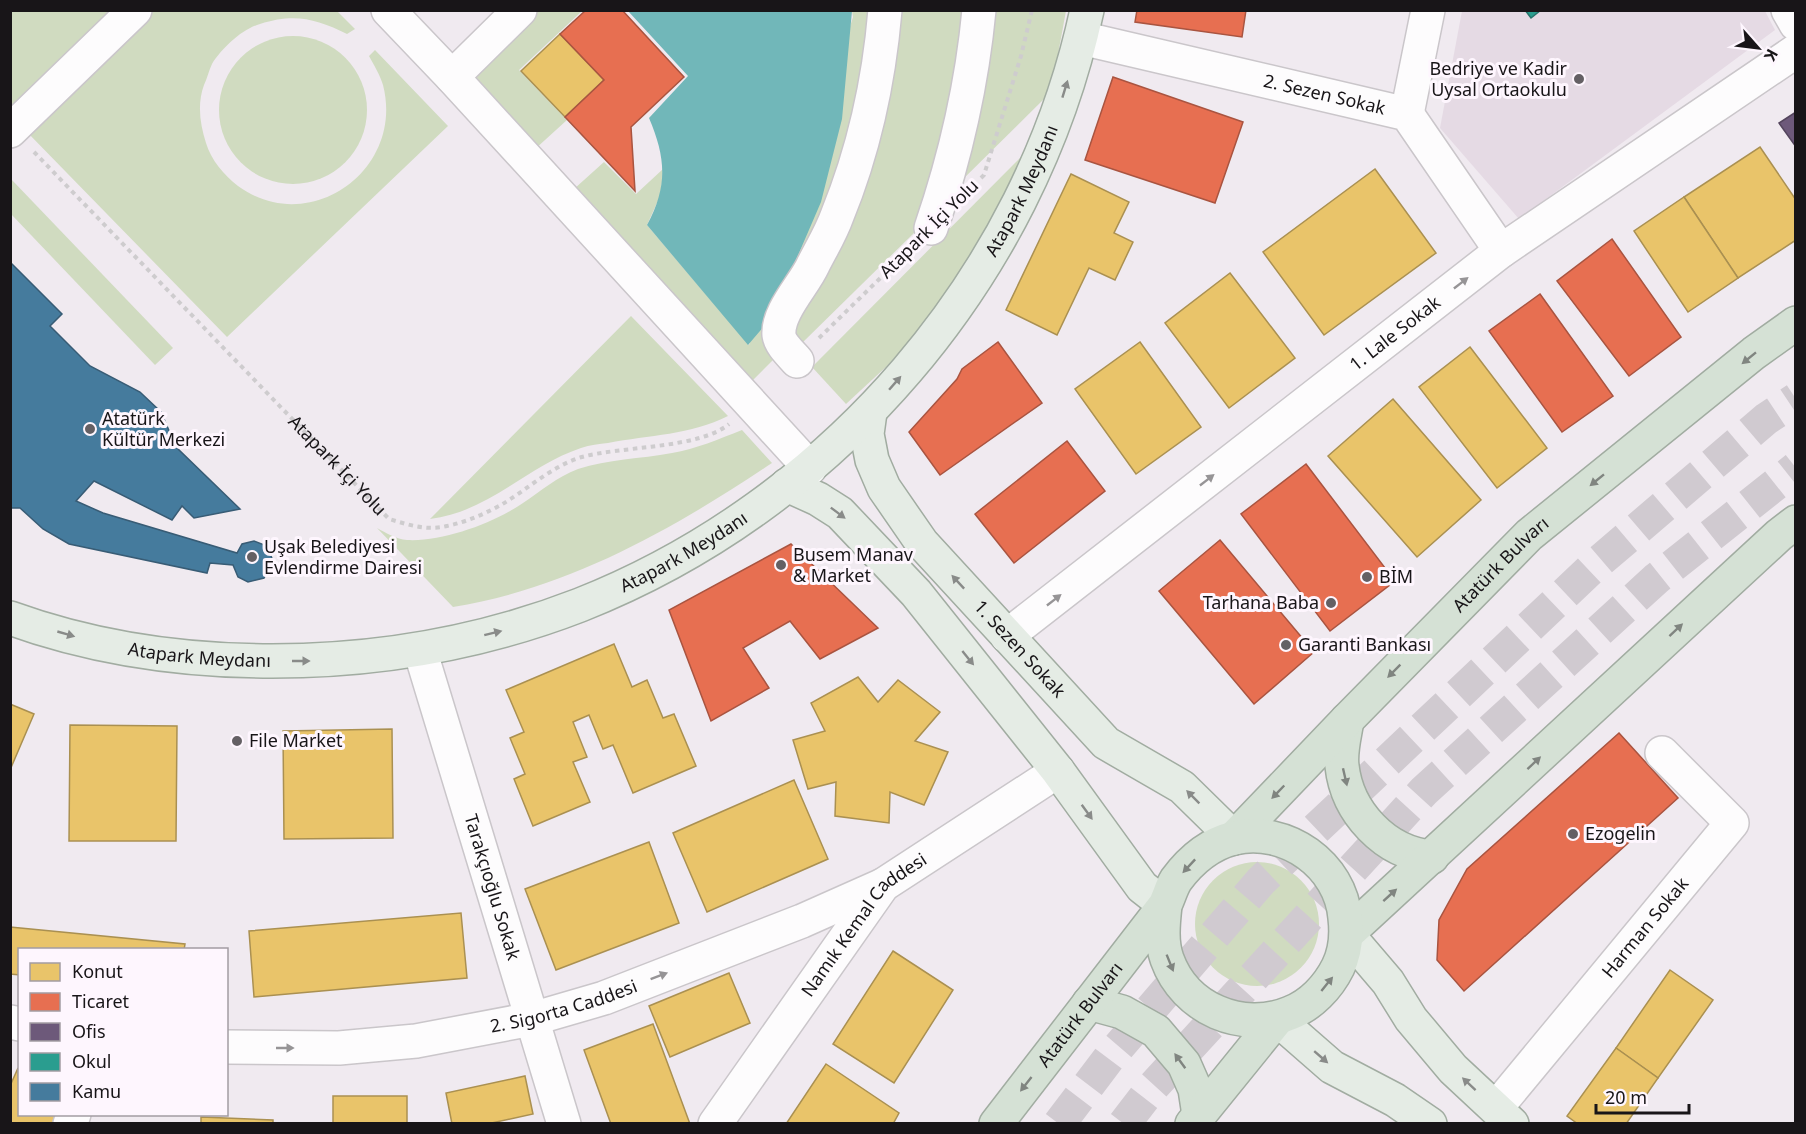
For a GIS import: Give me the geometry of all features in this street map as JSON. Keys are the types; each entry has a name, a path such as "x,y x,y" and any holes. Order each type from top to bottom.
{"highway":[{"name":"Atatürk Bulvarı","path":"1234,838 1529,535 1754,353 1796,322"},
{"path":"1347,934 1790,535"},
{"path":"1347,720 1342,764 1352,801 1360,814 1393,845 1416,855 1432,857"},
{"name":"Atatürk Bulvarı","path":"996,1124 1165,905 1175,882 1191,862 1211,847 1234,838 1263,836 1290,843 1314,858 1333,880 1344,906 1347,934 1343,957 1333,978 1317,996 1298,1010 1277,1019 1249,1021 1223,1016 1199,1003 1180,984 1167,959 1162,933 1165,905"},
{"path":"1089,1003 1122,1012 1156,1031 1184,1064 1196,1089 1196,1119"},
{"name":"Atatürk Bulvarı","path":"1196,1119 1277,1019"}],"main road":[{"name":"Atapark Meydanı","path":"10,618 77,637 131,649 185,657 248,661 312,661 366,657 420,650 501,631 580,605 656,570 728,529 798,476 870,412 928,346 978,276 1020,201 1055,121 1084,24"},
{"name":"1. Sezen Sokak","path":"870,412 867,434 872,460 884,488 922,543 1106,743 1182,786 1234,838"},
{"path":"798,476 818,499 840,513 860,532 916,593 1058,771 1142,887 1165,905"},
{"path":"1347,934 1388,982 1412,1019 1453,1068 1504,1116"},
{"path":"1277,1019 1332,1067 1395,1100 1430,1124"}],"street":[{"path":"11,130 135,10"},
{"path":"388,10 753,405 798,476"},
{"path":"452,77 520,10"},
{"path":"796,361 783,345 779,335 782,319 811,270 837,216 854,168 878,76 885,10"},
{"path":"931,228 965,104 976,46 979,10"},
{"path":"1407,114 1428,10"},
{"path":"1788,10 1796,24"},
{"name":"2. Sezen Sokak","path":"1084,24 1407,114 1501,251"},
{"name":"1. Lale Sokak","path":"1007,636 1501,251 1796,51"},
{"name":"Tarakçıoğlu Sokak","path":"420,650 564,1124"},
{"name":"Harman Sokak","path":"1504,1116 1732,823 1662,753"},
{"name":"Namık Kemal Caddesi","path":"715,1124 882,885 1058,771"},
{"name":"2. Sigorta Caddesi","path":"228,1047 339,1048 416,1041 532,1019 615,994 802,921 882,885"}],"path":[{"name":"Atapark İçi Yolu","path":"976,183 984,175 1007,105 1032,10"},
{"name":"Atapark İçi Yolu","path":"11,130 389,519 418,528 444,527 469,520 499,506 557,469 581,458 700,437 723,430 753,405"},
{"name":"Atapark İçi Yolu","path":"796,361 931,228"}],"shaded area":[{"name":"Bedriye ve Kadir Uysal Ortaokulu","path":"1462,11 1765,11 1775,30 1519,219 1440,128"}],"green space":[{"path":"151,10 337,11 355,29 347,34 305,19 273,21 253,26 240,35 221,52 212,64 202,92 200,107 202,129 208,149 219,167 233,182 266,200 294,204 321,199 345,187 366,168 380,144 386,116 383,85 369,56 375,50 448,126 227,337 26,131"},
{"path":"10,11 118,11 10,112"},
{"path":"535,11 582,11 519,70 567,120 534,150 467,75"},
{"path":"852,11 876,11 870,66 779,354 751,382 574,189 604,162 636,194 663,169 661,194 647,225 749,345 853,17"},
{"path":"894,11 973,11 922,220 914,233 800,345 791,334"},
{"path":"987,11 1066,11 1051,92 951,191"},
{"path":"293,36 321,41 346,57 362,82 367,110 362,138 346,163 321,179 293,184 265,179 240,163 224,138 219,110 224,82 240,57 265,41"},
{"path":"1031,147 965,269 920,330 887,366 846,404 812,367"},
{"path":"11,179 173,348 155,365 11,214"},
{"path":"631,316 728,416 685,431 581,448 561,456 471,507 451,515 430,519"},
{"path":"742,430 772,463 698,510 620,552 539,586 496,598 453,607 377,528 407,540 436,538 468,530 498,518 556,480 578,469 601,463 681,451"},
{"path":"1257,862 1281,867 1301,880 1314,900 1319,924 1314,948 1301,968 1281,981 1257,986 1233,981 1213,968 1200,948 1195,924 1200,900 1213,880 1233,867"}],"water":[{"path":"628,11 852,11 842,119 821,202 771,318 748,345 647,225 659,197 662,172 659,146 649,118 688,76"}],"building: Konut":[{"path":"560,34 604,80 565,117 521,71"},
{"path":"1760,147 1796,200 1796,240 1738,278 1684,197"},
{"path":"1375,169 1436,253 1324,335 1263,252"},
{"path":"1071,174 1129,202 1114,233 1133,242 1115,280 1089,268 1057,335 1006,310"},
{"path":"1684,197 1738,278 1688,312 1634,231"},
{"path":"1230,273 1295,358 1229,408 1165,323"},
{"path":"1140,342 1201,427 1136,474 1075,389"},
{"path":"1470,347 1547,448 1497,488 1419,387"},
{"path":"1393,399 1481,500 1417,557 1328,456"},
{"path":"614,644 632,687 647,680 663,718 674,714 696,766 633,793 613,745 603,749 589,715 573,722 587,757 573,762 590,802 533,826 514,779 525,774 510,738 524,732 506,690"},
{"path":"858,677 878,702 898,680 940,712 915,741 948,752 924,805 890,792 889,823 835,816 836,782 808,789 793,740 825,731 811,703"},
{"path":"10,704 34,714 10,770"},
{"path":"70,725 177,726 176,841 69,841"},
{"path":"392,729 393,838 284,839 283,731"},
{"path":"794,780 828,859 707,912 673,833"},
{"path":"649,842 679,923 556,970 525,889"},
{"path":"461,913 467,978 254,997 249,931"},
{"path":"10,927 185,944 184,948 18,948 18,975 10,974"},
{"path":"893,951 953,990 894,1083 833,1044"},
{"path":"1670,970 1713,1000 1658,1078 1616,1048"},
{"path":"729,973 750,1023 670,1057 649,1006"},
{"path":"653,1024 690,1124 611,1124 584,1050"},
{"path":"1616,1048 1658,1078 1626,1124 1578,1124 1567,1116"},
{"path":"826,1064 899,1113 893,1124 786,1124"},
{"path":"18,1068 18,1116 55,1116 53,1124 10,1124 10,1086"},
{"path":"525,1076 533,1114 487,1124 452,1124 446,1093"},
{"path":"333,1096 407,1096 407,1124 333,1124"},
{"path":"201,1117 273,1120 273,1124 201,1124"}],"building: Ticaret":[{"path":"586,10 622,10 684,77 631,127 635,191 565,117 604,80 560,34"},
{"path":"1137,10 1246,10 1242,37 1135,22"},
{"path":"1113,77 1243,122 1215,203 1085,160"},
{"path":"1612,239 1681,337 1629,376 1557,281"},
{"path":"1540,294 1613,396 1562,432 1489,331"},
{"path":"998,342 1042,403 940,475 909,432 957,379 962,369"},
{"path":"1067,441 1105,491 1014,563 975,514"},
{"path":"1306,464 1395,581 1330,631 1241,514"},
{"path":"1220,540 1314,652 1254,704 1159,591"},
{"path":"791,544 878,628 820,659 790,621 743,648 769,688 711,721 669,610"},
{"name":"Ezogelin","path":"1619,733 1678,798 1464,991 1437,960 1439,920 1467,869"}],"building: Ofis":[{"path":"1796,112 1796,147 1779,123"}],"building: Okul":[{"path":"1525,10 1541,10 1531,18"}],"building: Kamu":[{"name":"Atatürk Kültür Merkezi","path":"10,262 62,314 50,326 90,366 140,392 161,412 176,447 240,509 194,518 182,506 172,520 94,481 76,501 103,513 237,553 242,544 254,541 267,546 273,561 264,578 248,582 238,577 233,565 210,563 207,573 69,544 43,529 20,508 10,508"}],"tunnel":[{"path":"1059,1124 1109,1058 1261,881 1594,566 1766,419 1796,399"},
{"path":"1124,1124 1151,1089 1424,791 1656,579 1796,468"}],"place":[{"name":"Bedriye ve Kadir Uysal Ortaokulu","path":"1579,79"},
{"name":"Atatürk Kültür Merkezi","path":"90,429"},
{"name":"Uşak Belediyesi Evlendirme Dairesi","path":"252,557"},
{"name":"Busem Manav & Market","path":"781,565"},
{"name":"BİM","path":"1367,577"},
{"name":"Tarhana Baba","path":"1331,603"},
{"name":"Garanti Bankası","path":"1286,645"},
{"name":"File Market","path":"237,741"},
{"name":"Ezogelin","path":"1573,834"}]}
